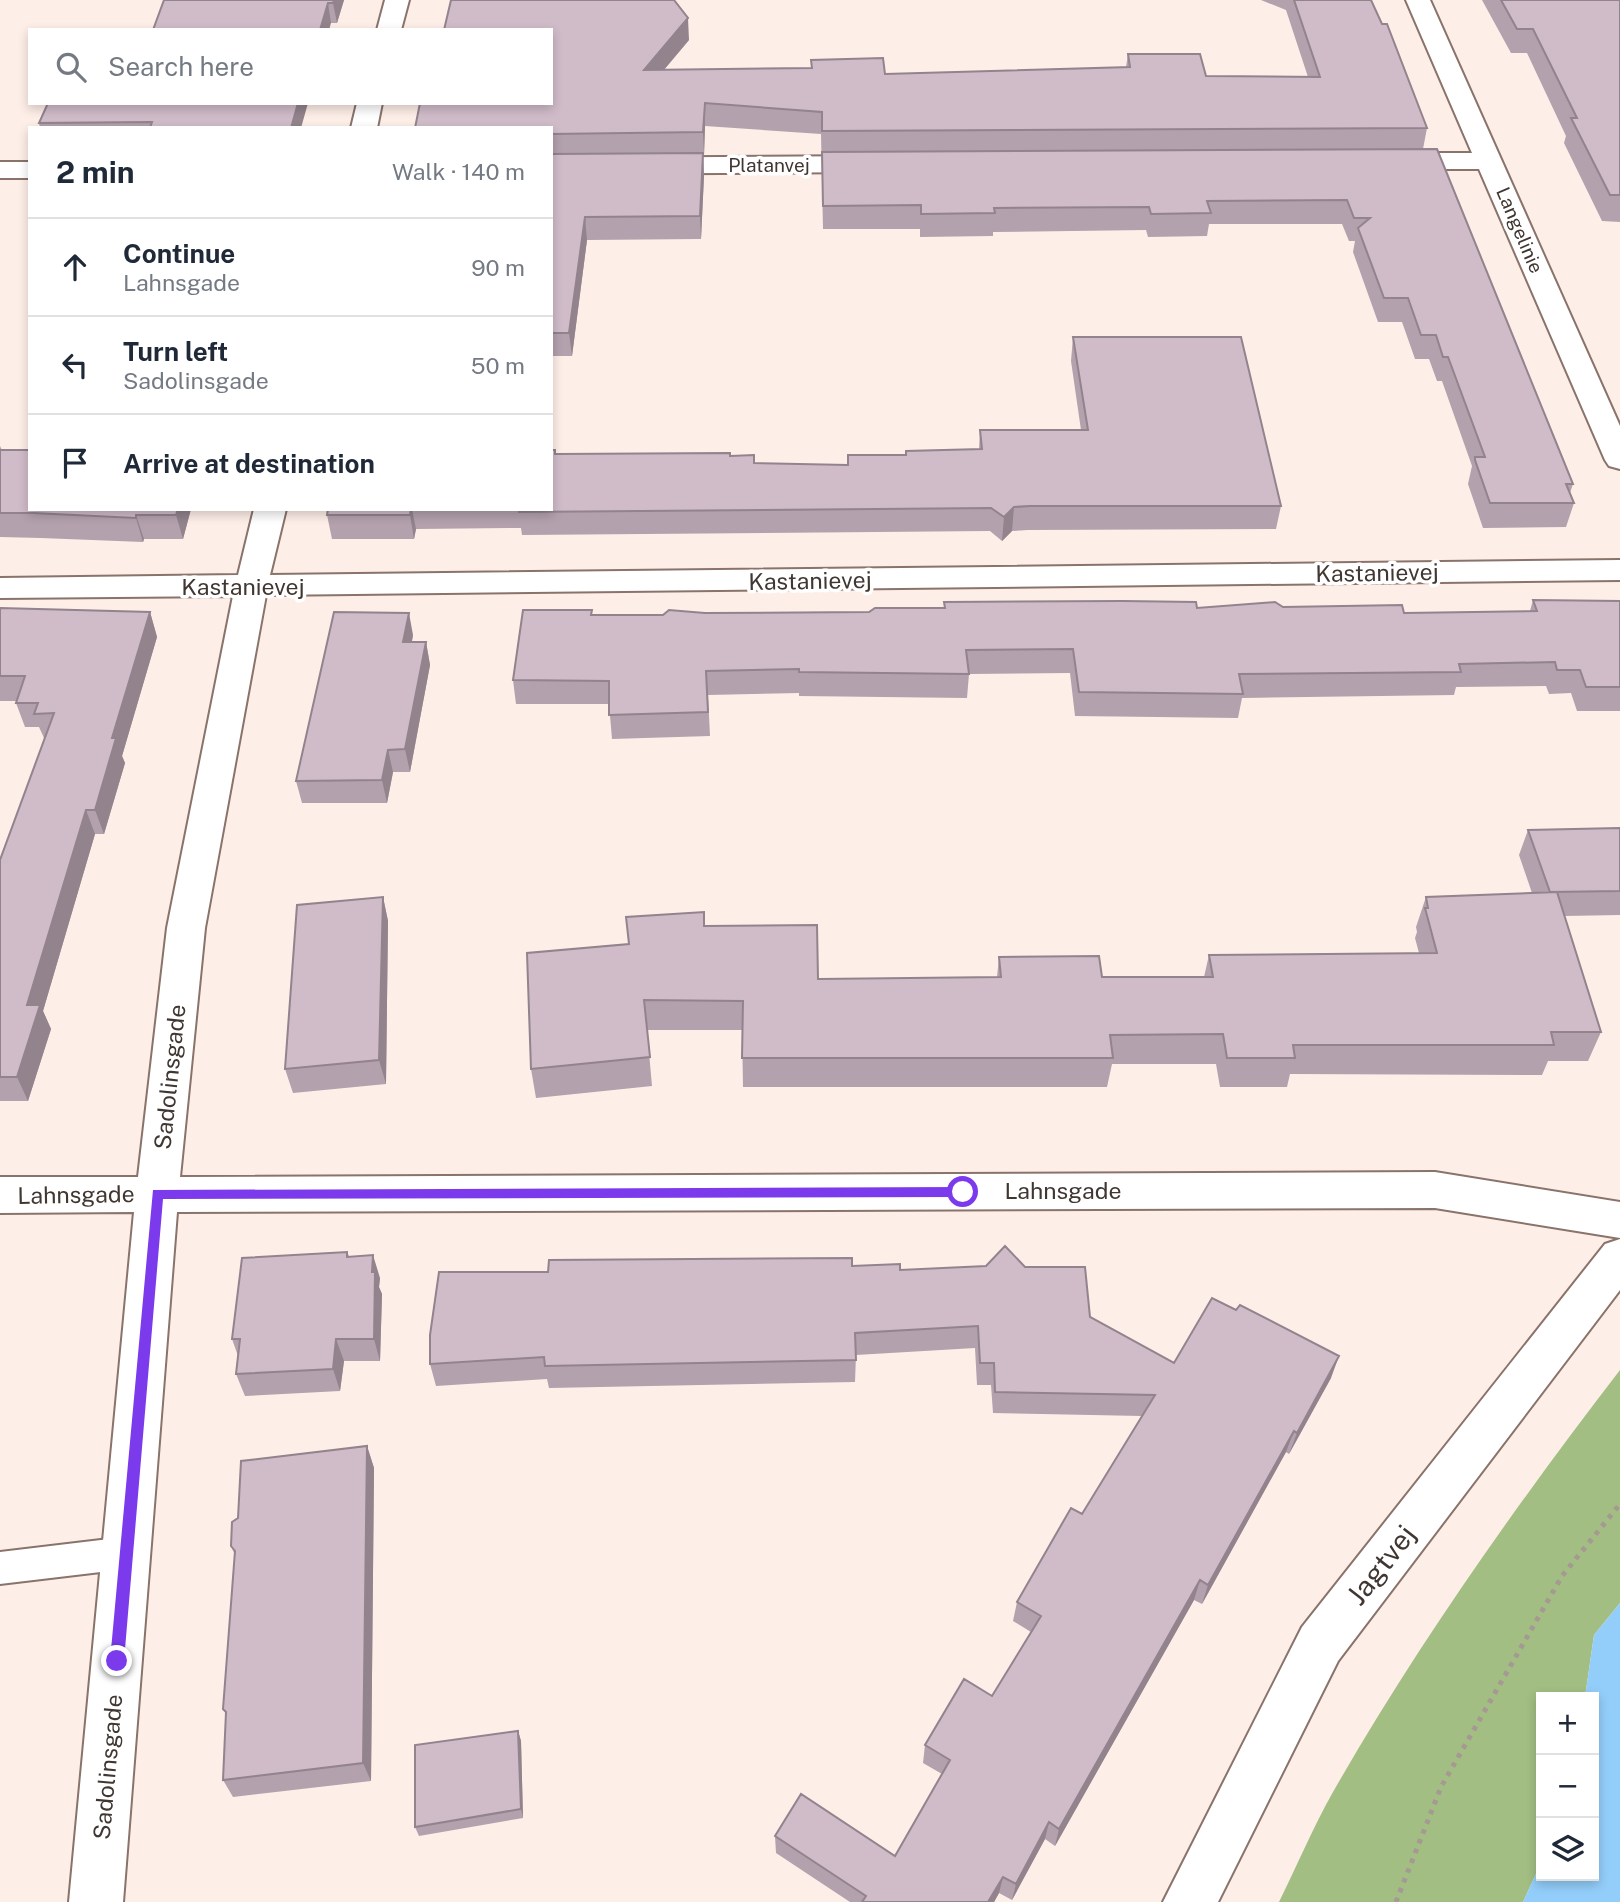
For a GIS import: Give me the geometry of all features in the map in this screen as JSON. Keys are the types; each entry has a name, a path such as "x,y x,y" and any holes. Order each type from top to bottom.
{"street":[{"path":"390,28 397,0"},
{"name":"Langelinie","path":"1418,0 1450,77 1491,161 1620,460"},
{"path":"364,126 370,105"},
{"path":"1368,162 1491,161"},
{"name":"Platanvej","path":"553,166 897,164"},
{"path":"0,170 28,170"},
{"name":"Sadolinsgade","path":"96,1902 158,1194 186,928 251,587 270,511"},
{"name":"Kastanievej","path":"0,589 1620,570"},
{"name":"Lahnsgade","path":"0,1195 1435,1190 1620,1220"},
{"name":"Jagtvej","path":"1189,1902 1320,1644 1620,1257"}],"lane":[{"path":"0,1568 126,1553"}],"path":[{"path":"1395,1902 1441,1787 1562,1576 1620,1504"}],"green space":[{"path":"1620,1370 1620,1603 1594,1635 1586,1692 1536,1692 1536,1874 1523,1902 1279,1902 1326,1805 1365,1737 1469,1576"}],"water":[{"path":"1620,1603 1620,1902 1523,1902 1536,1874 1536,1881 1599,1881 1599,1692 1586,1692 1594,1635"}],"building":[{"path":"164,0 334,0 333,3 328,3 321,28 154,28"},
{"path":"451,0 674,0 688,18 644,70 812,68 811,60 883,58 885,74 1130,67 1128,54 1200,54 1206,76 1320,77 1294,0 1371,0 1382,24 1387,24 1427,128 822,131 822,112 705,103 703,132 553,134 553,126 415,126 420,105 553,105 553,28 444,28"},
{"path":"1501,0 1620,0 1620,195 1610,195 1571,118 1577,118 1533,29 1517,29"},
{"path":"47,105 297,105 292,126 151,126 152,122 39,123"},
{"path":"1437,149 1573,484 1566,484 1574,503 1490,503 1475,460 1475,457 1485,457 1448,357 1443,357 1436,335 1421,335 1408,298 1384,298 1358,228 1370,218 1354,218 1347,200 1207,201 1211,213 1151,214 1149,207 994,208 995,213 921,214 921,205 823,206 822,152"},
{"path":"703,153 700,216 585,217 569,333 553,333 553,154"},
{"path":"1073,337 1241,337 1281,506 1030,506 1014,507 1004,517 991,508 519,512 553,511 553,450 555,454 730,453 730,456 754,455 754,463 848,465 848,455 906,455 906,451 982,449 980,430 1088,430"},
{"path":"0,450 28,450 28,511 177,511 176,515 136,515 136,518 0,513"},
{"path":"328,511 411,511 410,515 327,515"},
{"path":"1533,600 1620,601 1620,687 1586,687 1580,670 1557,670 1555,662 1459,664 1461,672 1239,674 1243,694 1079,692 1073,649 966,650 969,674 799,672 799,669 706,671 708,712 609,715 609,681 513,680 523,610 592,610 591,615 663,615 669,610 705,613 869,612 875,608 945,608 944,602 1123,601 1196,602 1197,608 1275,602 1283,607 1402,605 1404,613 1537,611"},
{"path":"0,608 150,612 112,738 116,738 95,810 86,810 27,1005 40,1005 17,1077 0,1077 0,860 54,713 34,714 38,703 16,703 25,676 0,676"},
{"path":"334,612 409,613 403,642 426,642 405,749 388,750 382,780 296,781"},
{"path":"1620,828 1620,891 1550,892 1528,830"},
{"path":"1557,892 1601,1032 1551,1032 1554,1045 1293,1045 1295,1058 1227,1058 1223,1034 1110,1035 1113,1058 742,1058 743,1001 644,1000 650,1057 531,1069 527,953 629,944 626,917 704,912 704,926 817,925 818,979 1001,977 999,957 1099,956 1102,977 1213,977 1209,955 1437,953 1425,908 1428,908 1426,897"},
{"path":"383,897 379,1060 285,1069 297,905"},
{"path":"1005,1246 1025,1267 1085,1267 1090,1317 1174,1363 1212,1298 1236,1310 1240,1305 1339,1356 1208,1585 1200,1580 1059,1829 1049,1822 1016,1884 1003,1877 988,1902 862,1902 866,1896 775,1836 801,1794 895,1856 950,1760 925,1745 964,1679 992,1696 1041,1616 1017,1602 1071,1508 1082,1514 1155,1395 995,1392 994,1363 980,1363 978,1326 855,1333 856,1360 545,1366 544,1357 430,1364 430,1335 439,1272 548,1272 549,1260 852,1258 852,1266 900,1264 900,1270 986,1266"},
{"path":"347,1252 347,1257 373,1255 374,1339 336,1339 333,1369 236,1374 240,1339 232,1339 242,1258"},
{"path":"367,1446 363,1763 223,1780 226,1712 223,1709 235,1551 231,1546 232,1522 238,1518 241,1461"},
{"path":"518,1731 521,1809 415,1827 415,1745"}],"route":[{"path":"117,1661 158,1194 963,1192"}]}
